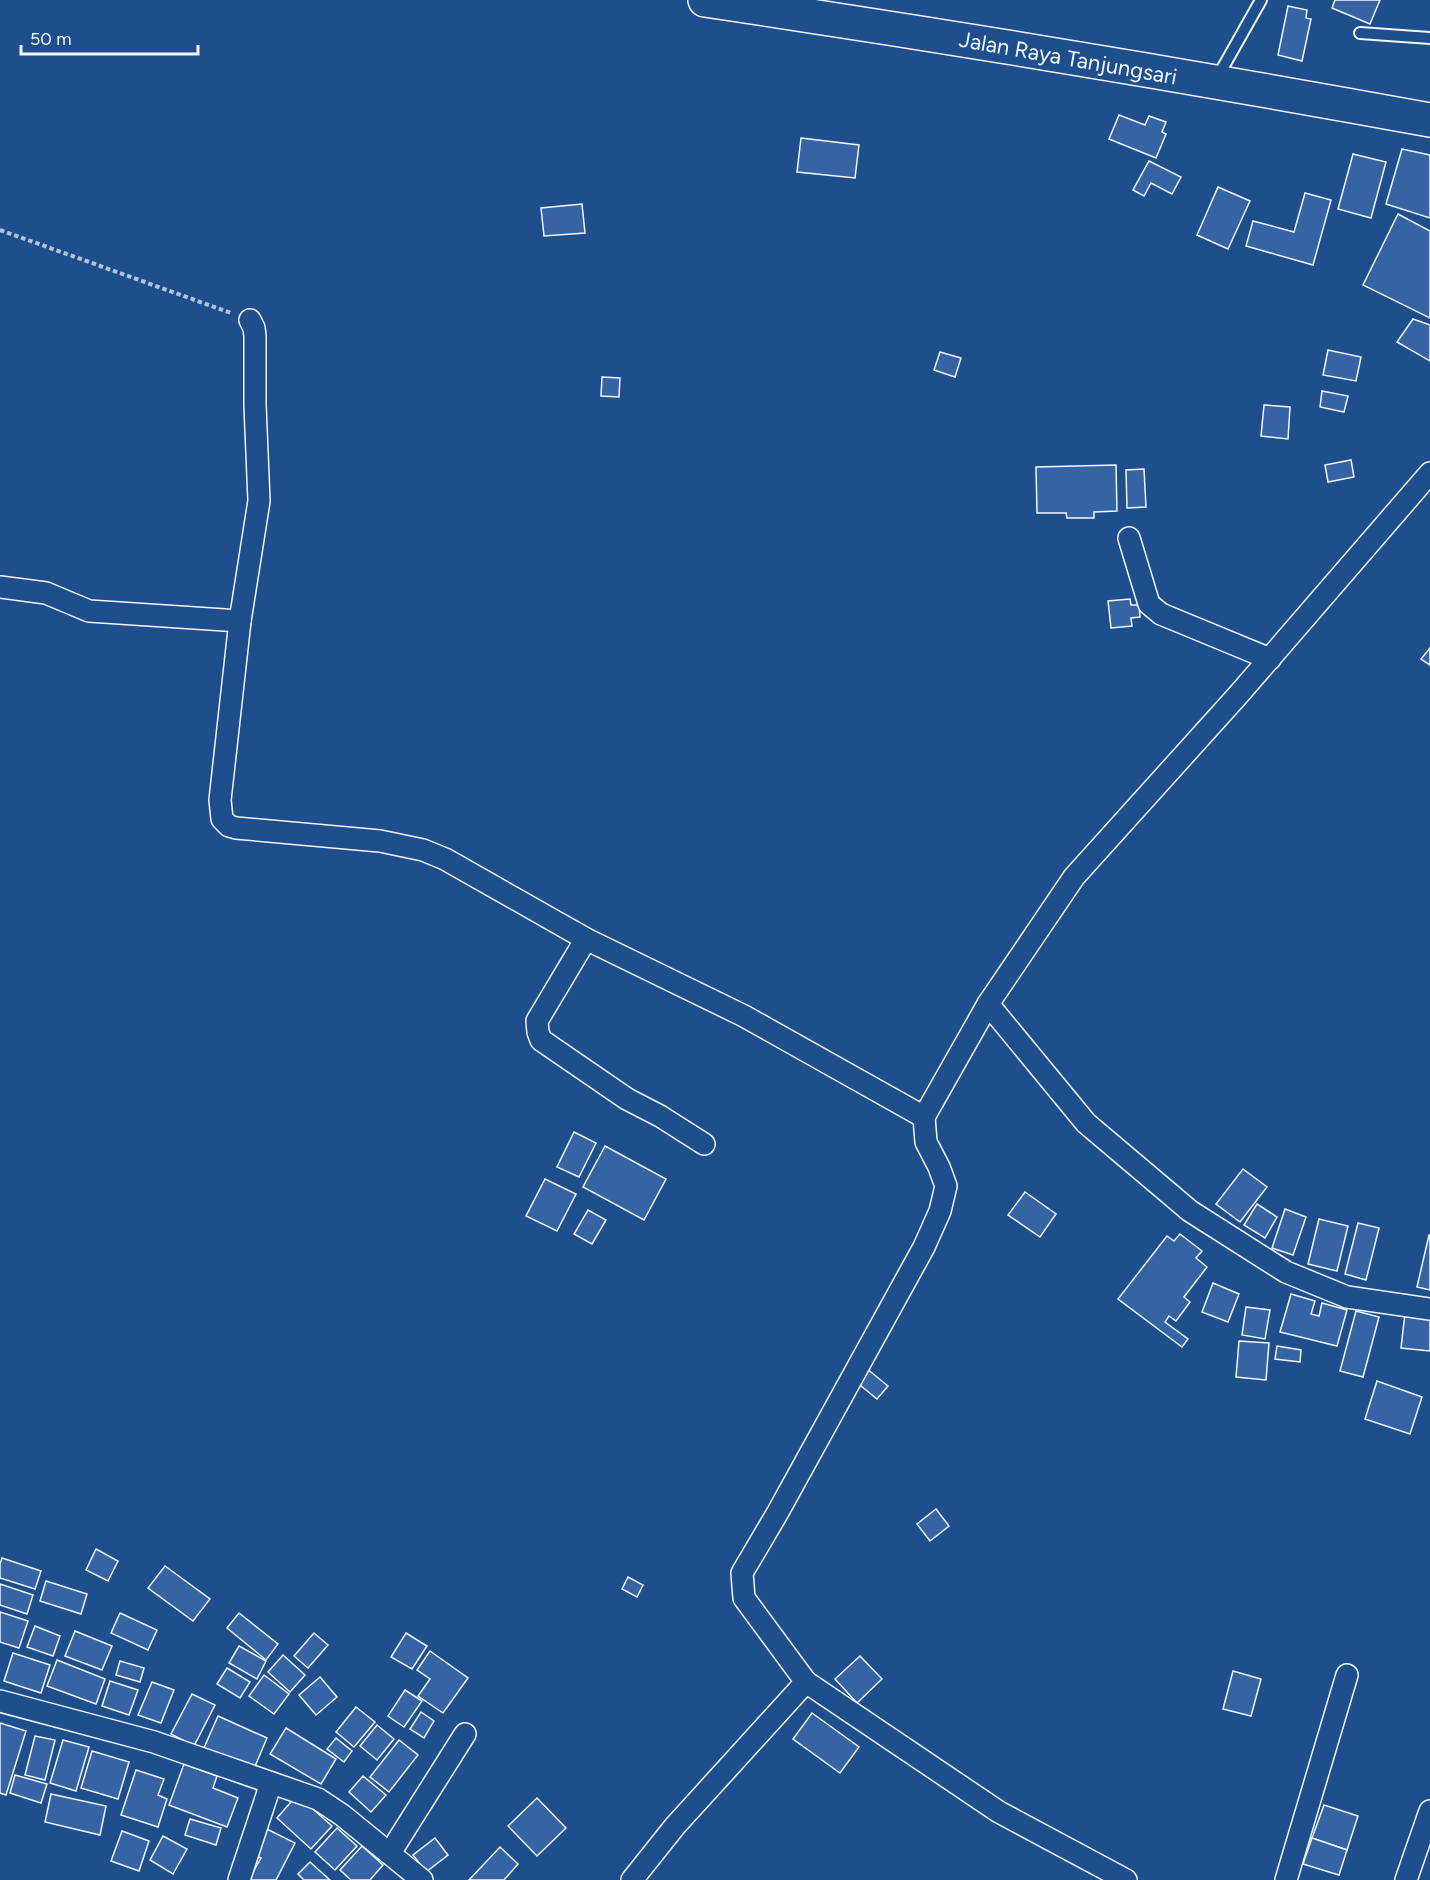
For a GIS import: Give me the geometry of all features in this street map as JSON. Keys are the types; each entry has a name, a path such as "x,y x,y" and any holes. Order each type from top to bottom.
{"highway":[{"name":"Jalan Raya Tanjungsari","path":"705,0 1105,62 1430,120"}],"street":[{"path":"250,320 255,336 259,501 240,621 220,800 220,814 224,823 236,828 380,841 423,850 445,859 586,939 744,1016 924,1117"},
{"path":"1126,1880 999,1812 806,1682 744,1598 742,1573 924,1247 940,1211 946,1186 926,1142 924,1117 988,1004 1074,878 1270,659 1430,473"},
{"path":"1129,538 1149,604 1161,614 1270,659"},
{"path":"0,587 46,593 89,610 240,621"},
{"path":"586,939 537,1022 541,1040 627,1099 660,1116 704,1144"},
{"path":"988,1004 1086,1123 1190,1211 1286,1272 1337,1293 1347,1297 1430,1309"},
{"path":"1286,1880 1347,1676"},
{"path":"632,1880 675,1826 806,1682"},
{"path":"0,1701 154,1742 318,1799 342,1815 422,1880"},
{"path":"390,1853 465,1734"},
{"path":"239,1880 271,1782"},
{"path":"1407,1880 1430,1811"}],"lane":[{"path":"1214,83 1261,0"},
{"path":"1360,33 1430,38"}],"path":[{"path":"0,230 250,320"}],"building":[{"path":"1335,0 1380,0 1370,24 1332,8"},
{"path":"1288,6 1307,10 1306,18 1311,19 1302,61 1278,55"},
{"path":"1119,115 1145,125 1149,116 1166,122 1162,132 1166,134 1156,158 1109,139"},
{"path":"801,138 859,145 855,178 797,172"},
{"path":"1402,149 1430,155 1430,218 1386,204"},
{"path":"1353,154 1386,162 1371,218 1338,209"},
{"path":"1149,161 1181,177 1172,194 1151,183 1144,196 1133,190"},
{"path":"1218,187 1250,201 1228,249 1197,235"},
{"path":"1305,193 1331,200 1313,265 1246,246 1253,221 1294,232"},
{"path":"582,204 585,233 544,236 541,208"},
{"path":"1398,214 1430,231 1430,318 1363,285"},
{"path":"1413,319 1430,325 1430,361 1397,342"},
{"path":"1328,350 1361,357 1356,381 1323,375"},
{"path":"940,352 961,358 955,377 934,370"},
{"path":"602,377 620,378 619,397 601,396"},
{"path":"1322,391 1348,396 1344,412 1320,407"},
{"path":"1264,405 1290,407 1288,439 1261,436"},
{"path":"1351,460 1354,477 1328,482 1325,465"},
{"path":"1116,465 1117,511 1094,512 1094,518 1067,518 1066,513 1037,513 1036,467"},
{"path":"1144,469 1146,507 1127,508 1126,470"},
{"path":"1130,599 1131,605 1139,605 1140,617 1131,618 1132,626 1111,628 1108,601"},
{"path":"1430,648 1430,665 1421,659"},
{"path":"574,1132 596,1143 579,1177 557,1167"},
{"path":"605,1146 666,1179 644,1220 583,1187"},
{"path":"1243,1169 1267,1187 1240,1222 1216,1204"},
{"path":"545,1179 576,1194 557,1231 526,1216"},
{"path":"1025,1192 1056,1214 1040,1237 1008,1215"},
{"path":"1257,1204 1277,1217 1265,1238 1244,1225"},
{"path":"1285,1209 1306,1217 1293,1255 1272,1248"},
{"path":"588,1210 606,1220 592,1244 574,1234"},
{"path":"1319,1219 1348,1226 1337,1271 1308,1264"},
{"path":"1358,1223 1379,1228 1366,1280 1345,1274"},
{"path":"1180,1234 1202,1251 1196,1258 1207,1267 1184,1297 1190,1302 1176,1321 1169,1316 1165,1322 1188,1339 1182,1347 1118,1299 1167,1236 1174,1241"},
{"path":"1430,1235 1430,1290 1417,1287"},
{"path":"1213,1283 1239,1294 1228,1322 1202,1312"},
{"path":"1291,1294 1315,1301 1311,1314 1319,1316 1322,1303 1347,1310 1337,1346 1280,1332"},
{"path":"1246,1307 1270,1310 1265,1339 1242,1335"},
{"path":"1356,1311 1379,1317 1363,1377 1340,1371"},
{"path":"1405,1313 1430,1317 1430,1351 1401,1348"},
{"path":"1239,1341 1269,1343 1266,1380 1236,1377"},
{"path":"1277,1346 1301,1350 1300,1362 1275,1359"},
{"path":"866,1368 888,1386 877,1399 855,1381"},
{"path":"1377,1381 1422,1397 1410,1434 1365,1419"},
{"path":"936,1509 949,1526 930,1541 917,1524"},
{"path":"96,1549 118,1561 108,1581 86,1570"},
{"path":"2,1558 41,1571 35,1589 0,1578"},
{"path":"165,1566 210,1599 193,1621 148,1588"},
{"path":"628,1577 643,1585 637,1597 622,1589"},
{"path":"46,1581 87,1594 81,1614 40,1601"},
{"path":"0,1584 33,1595 27,1614 0,1605"},
{"path":"0,1612 28,1621 19,1648 0,1642"},
{"path":"120,1613 157,1630 148,1650 111,1633"},
{"path":"239,1613 278,1644 266,1660 227,1628"},
{"path":"35,1626 60,1636 53,1656 27,1647"},
{"path":"75,1631 112,1646 102,1670 65,1656"},
{"path":"314,1633 328,1645 308,1668 294,1656"},
{"path":"406,1633 427,1646 412,1669 391,1657"},
{"path":"239,1646 266,1661 257,1679 229,1663"},
{"path":"430,1651 468,1678 443,1713 418,1696 430,1679 417,1670"},
{"path":"13,1653 50,1665 41,1693 4,1681"},
{"path":"283,1655 305,1675 290,1692 268,1672"},
{"path":"860,1656 882,1679 857,1703 835,1679"},
{"path":"57,1660 105,1679 96,1704 47,1686"},
{"path":"120,1661 144,1668 140,1682 116,1675"},
{"path":"227,1668 250,1682 240,1698 217,1684"},
{"path":"1233,1671 1261,1679 1251,1716 1223,1709"},
{"path":"264,1675 289,1694 274,1714 249,1696"},
{"path":"320,1677 337,1697 316,1715 299,1695"},
{"path":"110,1681 138,1690 129,1715 102,1706"},
{"path":"152,1682 174,1690 161,1723 138,1715"},
{"path":"405,1690 422,1701 404,1727 388,1716"},
{"path":"192,1694 215,1705 194,1746 171,1734"},
{"path":"356,1707 375,1722 354,1747 336,1732"},
{"path":"421,1712 434,1721 424,1738 410,1729"},
{"path":"812,1713 859,1747 840,1773 793,1739"},
{"path":"218,1716 267,1738 253,1771 203,1750"},
{"path":"0,1723 26,1731 6,1795 0,1793"},
{"path":"377,1725 394,1739 377,1760 360,1746"},
{"path":"286,1728 336,1759 321,1784 270,1754"},
{"path":"35,1736 55,1740 45,1780 25,1775"},
{"path":"336,1738 352,1751 344,1762 327,1749"},
{"path":"63,1740 89,1747 76,1791 50,1783"},
{"path":"399,1740 418,1755 389,1792 370,1777"},
{"path":"92,1751 129,1762 118,1799 81,1788"},
{"path":"184,1764 217,1776 213,1788 238,1798 227,1827 169,1805"},
{"path":"136,1770 164,1779 158,1795 167,1799 158,1827 121,1815"},
{"path":"15,1775 47,1784 41,1803 10,1793"},
{"path":"363,1776 386,1795 371,1812 349,1792"},
{"path":"51,1794 106,1806 100,1835 45,1822"},
{"path":"297,1795 332,1826 311,1849 277,1818"},
{"path":"537,1798 566,1828 537,1856 508,1826"},
{"path":"1324,1805 1358,1816 1347,1850 1312,1838"},
{"path":"190,1819 221,1828 216,1845 185,1835"},
{"path":"265,1828 295,1843 276,1880 251,1880 249,1879 261,1858 252,1854"},
{"path":"337,1828 357,1846 335,1870 315,1852"},
{"path":"122,1831 149,1841 139,1871 111,1861"},
{"path":"163,1836 187,1849 173,1874 150,1860"},
{"path":"435,1838 448,1855 426,1872 413,1855"},
{"path":"1312,1838 1347,1850 1339,1875 1303,1864"},
{"path":"362,1846 383,1865 370,1880 351,1880 340,1870"},
{"path":"500,1847 518,1864 504,1880 469,1880"},
{"path":"310,1862 330,1880 304,1880 298,1874"}]}
